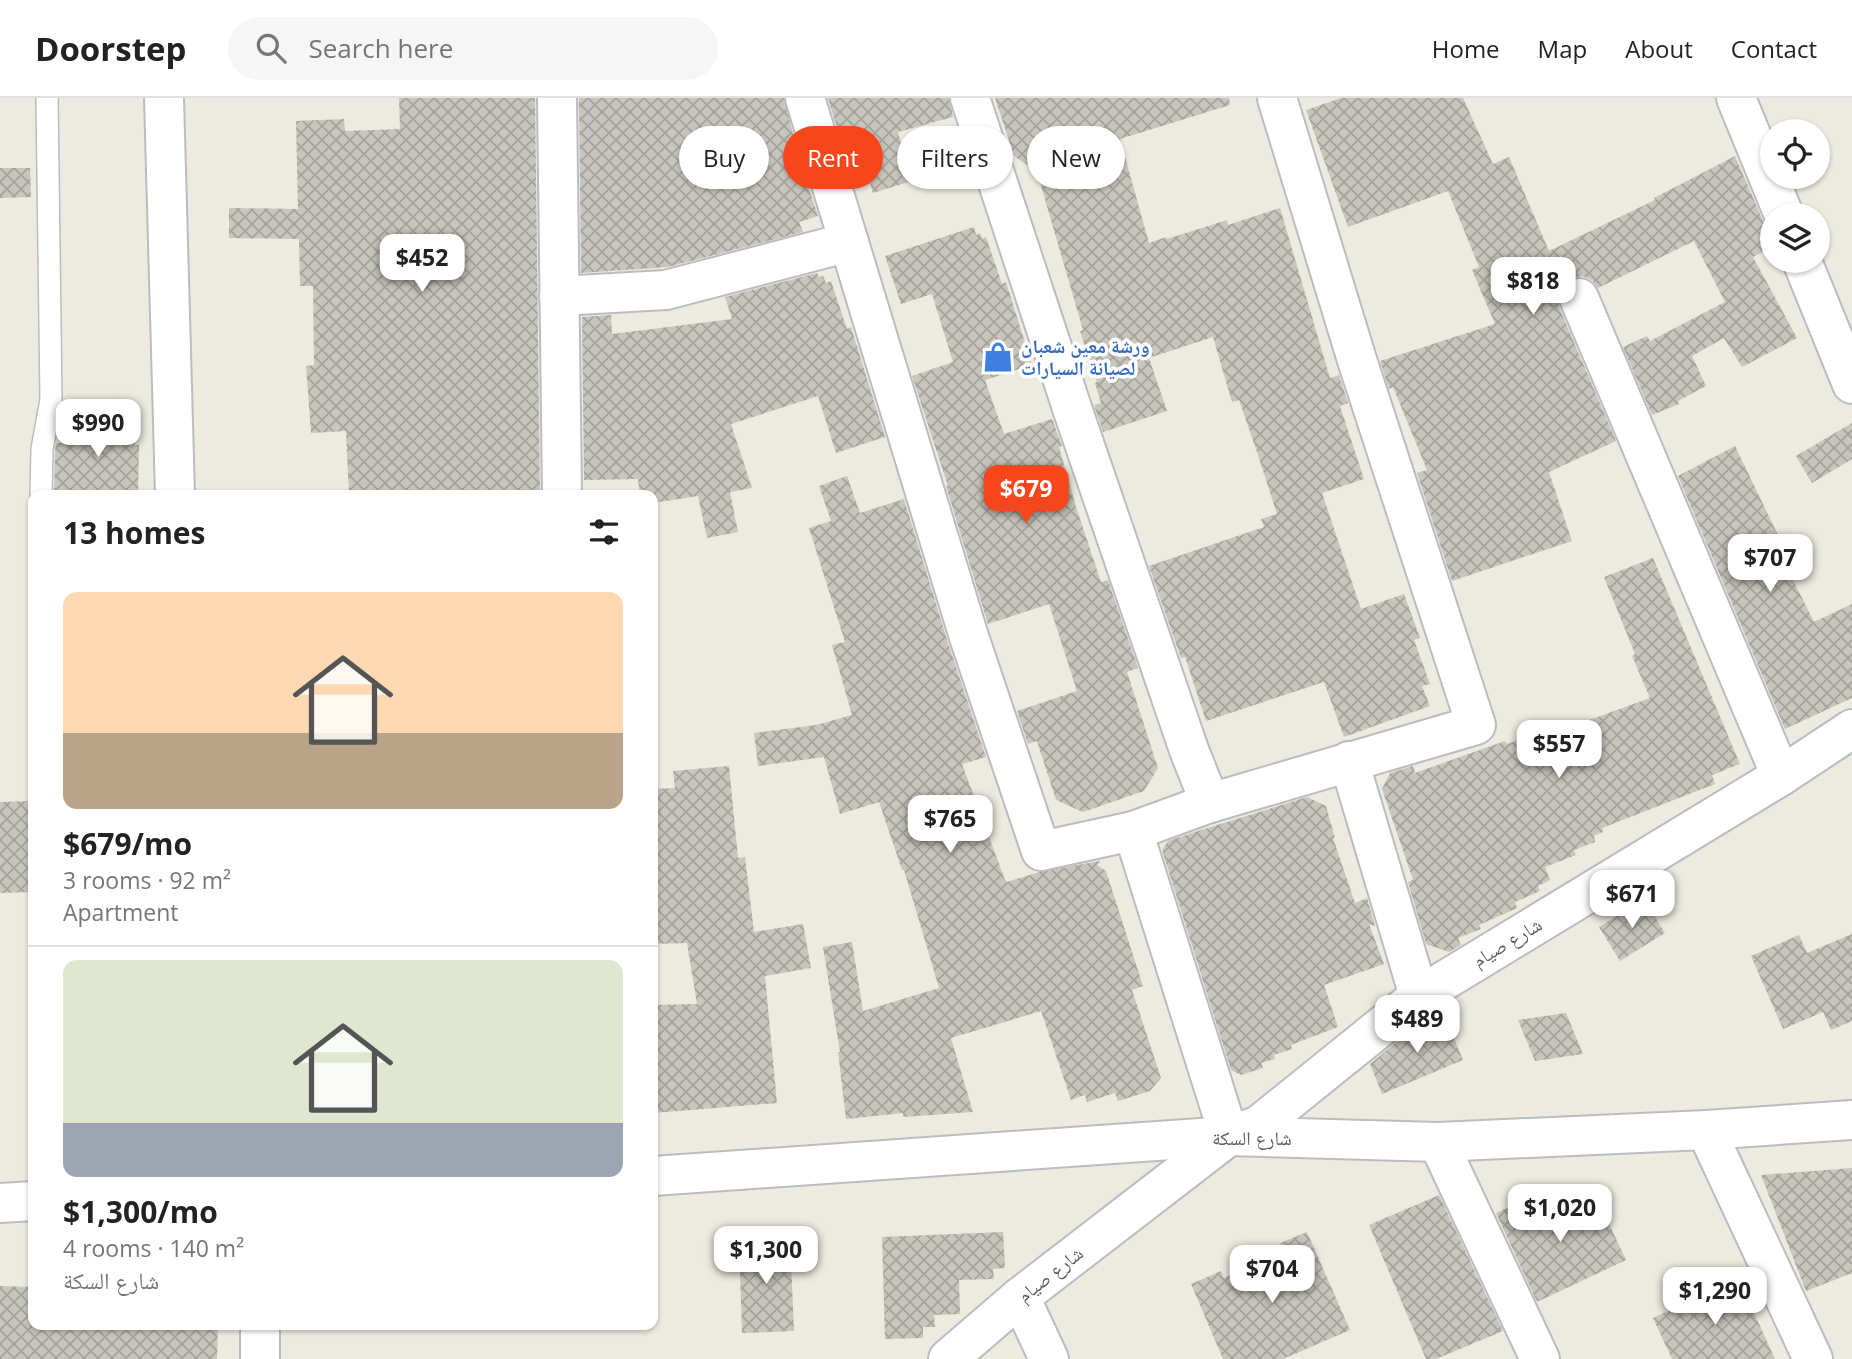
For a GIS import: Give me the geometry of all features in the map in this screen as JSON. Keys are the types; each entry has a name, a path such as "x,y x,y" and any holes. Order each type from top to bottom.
{"street":[{"path":"164,98 176,490"},
{"path":"557,98 562,490"},
{"path":"805,98 969,637 1041,851 1133,831 1210,803 1476,725 1357,360 1280,99"},
{"path":"970,98 1077,424 1189,750 1210,803"},
{"path":"1736,98 1779,203"},
{"path":"559,296 666,290 849,242"},
{"path":"1807,273 1852,384"},
{"path":"1579,298 1781,776"},
{"name":"شارع صيام","path":"948,1359 1020,1297 1229,1136 1259,1125 1419,996 1781,776 1852,729"},
{"path":"1349,761 1419,996"},
{"path":"1133,831 1229,1136"},
{"name":"شارع السكة","path":"658,1176 1229,1136 1438,1142 1706,1130 1852,1120"},
{"path":"1706,1130 1812,1359"},
{"path":"1438,1142 1540,1359"},
{"path":"0,1203 28,1201"},
{"path":"1020,1297 1049,1359"},
{"path":"260,1330 260,1359"}],"lane":[{"path":"41,490 42,449 51,400 47,98"}],"building":[{"path":"399,98 535,98 540,490 349,490 346,431 311,433 306,366 314,365 313,286 300,286 299,239 229,238 229,208 298,209 296,121 344,119 345,131 400,129"},
{"path":"579,98 784,98 791,126 783,126 783,189 809,189 818,216 799,222 803,232 668,267 581,273"},
{"path":"828,98 949,98 953,117 920,126 897,126 897,186 873,193 872,189 883,189 883,126 836,126"},
{"path":"995,98 1229,98 1230,105 1125,137 1125,126 1027,126 1027,165 1014,156 1013,126 1004,126"},
{"path":"1341,98 1463,98 1493,164 1509,157 1549,251 1655,200 1654,198 1735,156 1760,214 1760,254 1753,257 1797,338 1742,367 1724,338 1692,356 1706,386 1678,401 1679,404 1652,415 1623,347 1647,336 1650,341 1725,302 1694,241 1598,288 1592,280 1582,276 1570,278 1561,285 1557,295 1559,307 1616,441 1549,472 1572,541 1452,581 1417,473 1427,470 1393,387 1389,389 1380,361 1495,324 1472,270 1479,267 1448,191 1348,227 1306,110"},
{"path":"1125,157 1149,243 1227,220 1228,225 1280,208 1330,378 1339,375 1348,403 1340,406 1364,479 1322,493 1361,609 1404,594 1420,638 1414,640 1430,684 1422,686 1430,706 1344,737 1324,682 1206,721 1185,657 1181,658 1149,566 1264,527 1261,519 1277,514 1239,400 1232,402 1213,337 1149,358 1167,411 1103,432 1094,405 1101,403 1095,383 1097,382 1080,331 1083,330 1042,189 1125,189"},
{"path":"0,168 30,168 31,197 0,198"},
{"path":"974,227 976,235 980,233 982,239 986,237 1002,284 1006,282 1032,365 985,380 1004,434 1052,419 1062,446 1059,447 1076,507 1101,582 1108,580 1138,668 1127,672 1158,768 1144,791 1083,812 1056,800 1037,741 1028,744 1017,711 1077,691 1049,604 988,624 948,486 912,376 953,362 932,294 901,304 885,256"},
{"path":"817,273 819,277 823,276 826,283 831,281 847,329 851,327 885,437 836,453 818,396 731,424 752,488 730,492 738,532 707,538 698,496 658,502 658,490 639,490 638,479 584,480 582,317 611,315 612,334 732,319 725,297"},
{"path":"68,419 134,420 135,445 139,445 138,490 54,490 56,443 68,443"},
{"path":"1852,423 1852,459 1812,483 1796,456"},
{"path":"1735,446 1778,535 1772,538 1814,622 1852,604 1852,698 1785,729 1678,476"},
{"path":"847,476 860,513 904,499 986,757 962,764 1005,880 1007,882 1039,872 1100,861 1097,865 1106,871 1143,986 1132,990 1161,1078 1150,1091 1118,1101 1115,1093 1087,1102 1085,1095 1071,1100 1041,1011 951,1038 973,1112 903,1117 903,1113 846,1119 840,1052 823,947 852,942 863,1011 939,988 904,870 879,802 840,814 824,757 758,766 754,733 816,725 852,715 832,645 845,642 809,528 831,521 819,486"},
{"path":"1653,558 1740,764 1712,775 1715,784 1602,828 1603,832 1594,836 1595,842 1574,850 1576,855 1545,867 1550,880 1538,886 1540,891 1515,902 1517,908 1479,925 1481,929 1458,938 1461,945 1449,952 1426,944 1408,882 1413,880 1382,789 1390,773 1413,766 1415,773 1565,723 1567,728 1650,698 1604,577"},
{"path":"729,766 738,858 745,857 754,932 803,924 811,968 765,976 777,1103 658,1113 658,1005 697,1004 687,943 658,944 658,789 675,788 673,771"},
{"path":"1307,797 1326,806 1333,838 1355,903 1367,898 1375,926 1369,924 1384,964 1324,985 1338,1027 1291,1045 1292,1049 1274,1055 1275,1059 1261,1063 1263,1068 1241,1075 1231,1070 1162,850 1168,841"},
{"path":"28,801 28,892 0,893 0,802"},
{"path":"1644,899 1665,933 1620,961 1599,927"},
{"path":"1852,934 1852,1021 1831,1030 1823,1012 1783,1029 1751,956 1799,935 1807,953"},
{"path":"1566,1013 1583,1054 1535,1061 1518,1020"},
{"path":"1444,1014 1463,1060 1382,1094 1370,1064 1420,1023"},
{"path":"1852,1168 1852,1273 1806,1291 1761,1175"},
{"path":"1439,1195 1503,1331 1436,1359 1426,1359 1369,1225"},
{"path":"1597,1198 1626,1260 1537,1302 1496,1213 1523,1201 1527,1210 1546,1201 1550,1211 1571,1201 1574,1210"},
{"path":"1003,1232 1005,1268 993,1269 994,1279 959,1280 960,1314 934,1315 935,1327 923,1327 923,1338 885,1339 882,1237"},
{"path":"1307,1232 1350,1330 1283,1359 1223,1359 1191,1284 1221,1271 1224,1278 1284,1251 1280,1243"},
{"path":"790,1238 794,1331 742,1333 739,1240"},
{"path":"1738,1278 1775,1359 1672,1359 1653,1318"},
{"path":"0,1286 28,1287 28,1330 218,1330 217,1359 0,1359"}],"place":[{"name":"ورشة معين شعبان لصيانة السيارات","path":"998,357"}]}
